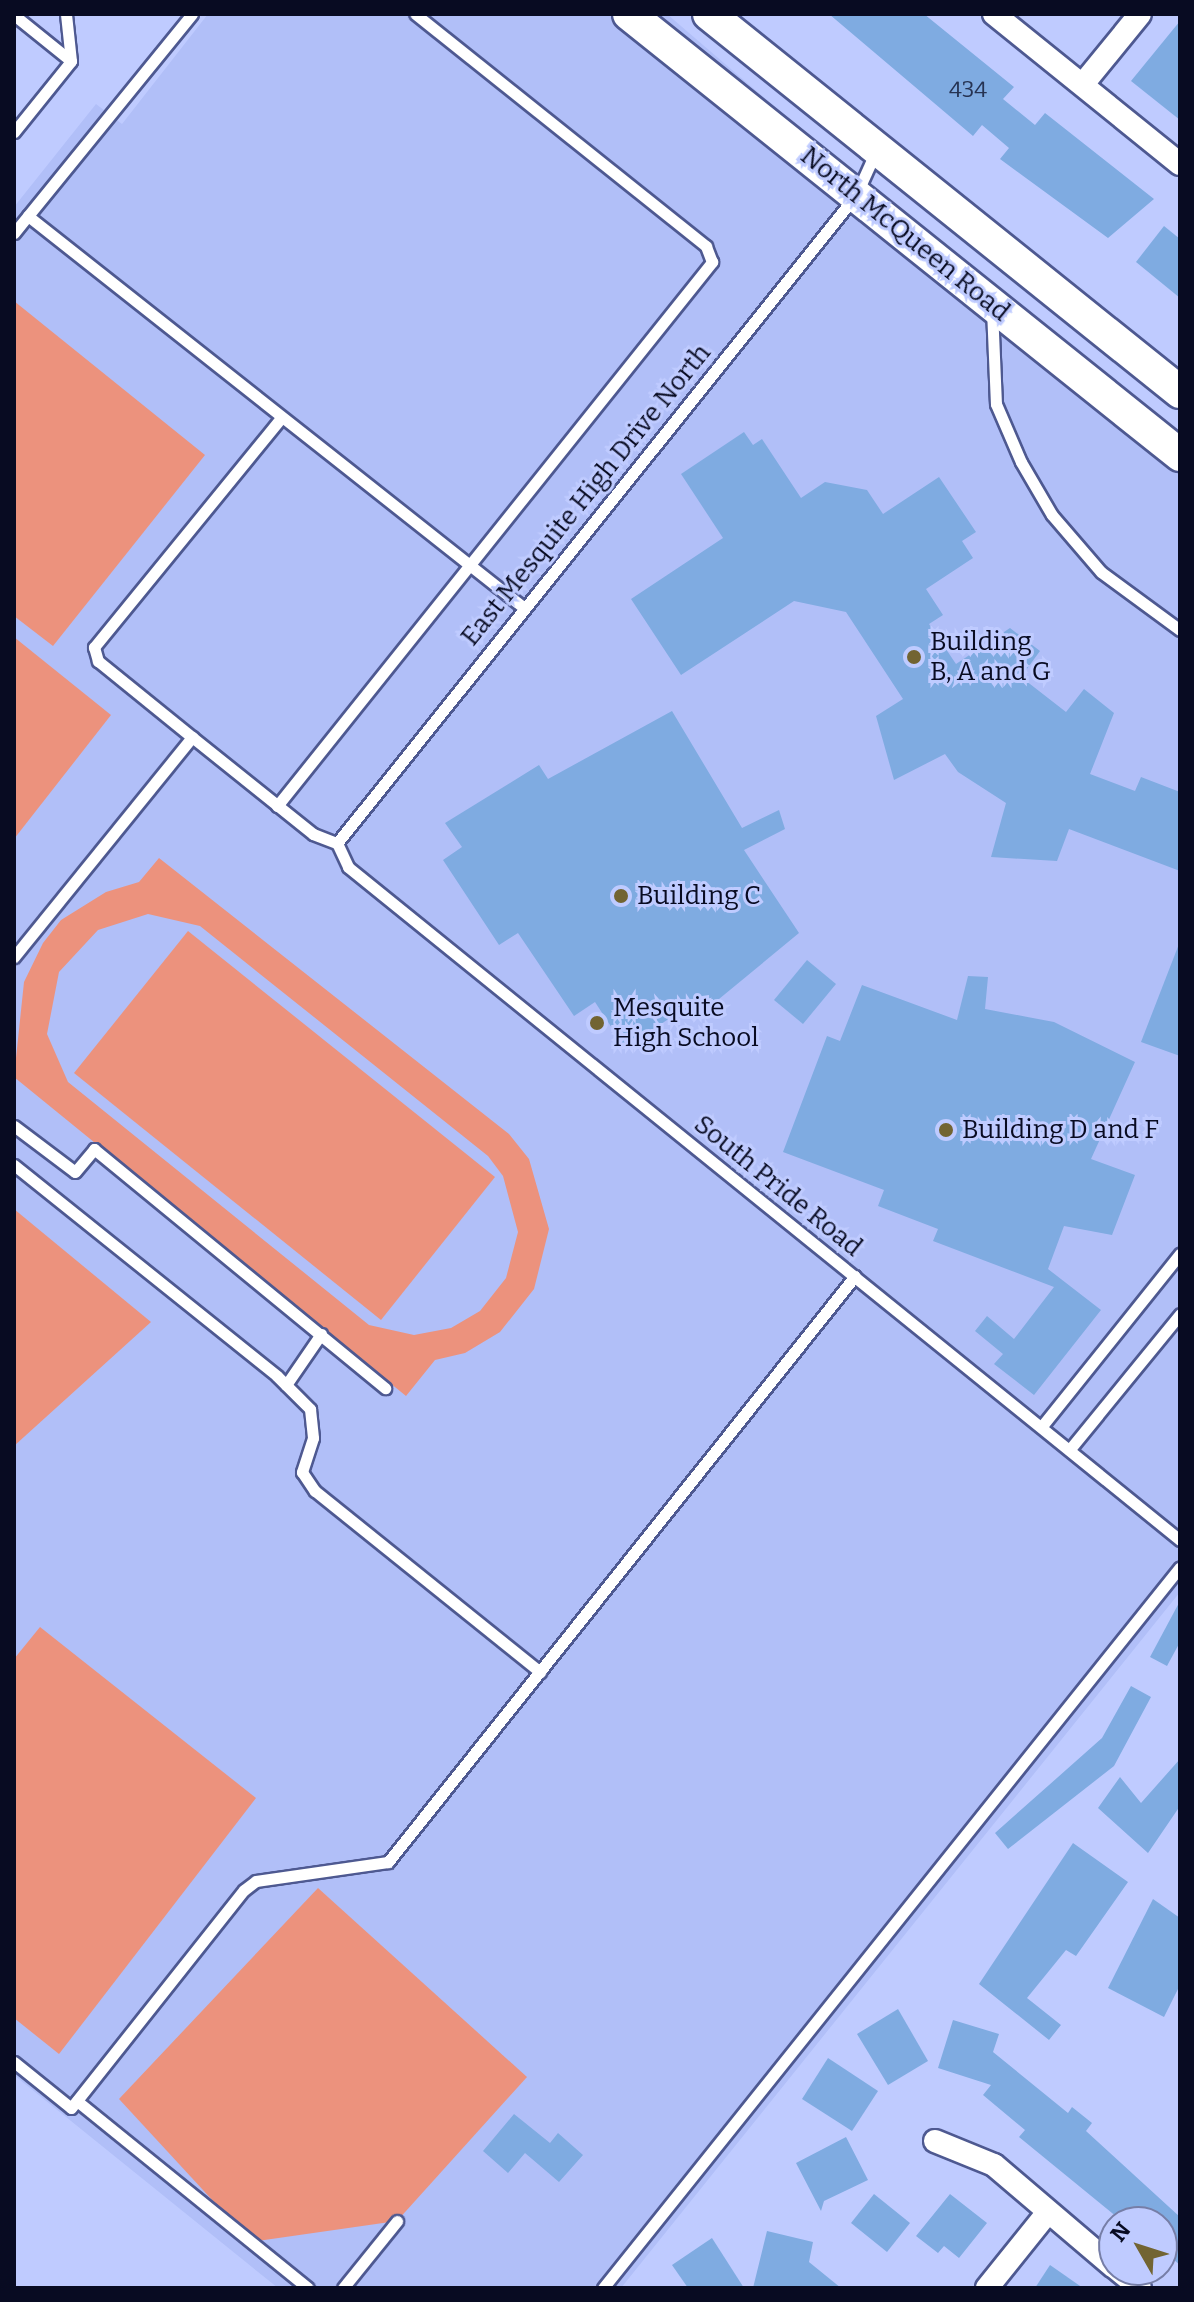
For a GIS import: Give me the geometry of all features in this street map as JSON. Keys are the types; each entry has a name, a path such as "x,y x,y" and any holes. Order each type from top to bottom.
{"main road":[{"name":"North McQueen Road","path":"629,14 1180,455"},
{"name":"North McQueen Road","path":"709,14 1180,392"}],"street":[{"path":"994,14 1180,164"},
{"path":"1083,84 1140,14"},
{"path":"935,2141 994,2165 1098,2253"},
{"path":"987,2288 1048,2212"}],"lane":[{"path":"14,132 71,61 66,14"},
{"path":"14,233 192,14"},
{"path":"277,806 709,270 713,253 415,14"},
{"path":"14,15 71,61"},
{"name":"East Mesquite High Drive North","path":"337,843 856,195 877,150"},
{"path":"28,216 523,607"},
{"path":"992,305 987,336 996,404 1021,462 1052,515 1101,572 1180,630"},
{"path":"281,418 94,647 98,661 277,806 337,843"},
{"path":"14,957 192,737"},
{"name":"South Pride Road","path":"337,843 348,867 1180,1540"},
{"path":"14,1126 75,1172 94,1149 385,1388"},
{"path":"14,1165 286,1385 310,1409 313,1438 302,1472 315,1491 540,1672"},
{"path":"1042,1426 1180,1254"},
{"path":"14,2062 71,2108 244,1890 256,1881 388,1862 855,1276"},
{"path":"1070,1449 1180,1314"},
{"path":"286,1385 321,1334"},
{"path":"603,2288 1180,1567"},
{"path":"77,2101 308,2288"},
{"path":"343,2288 397,2221"}],"shaded area":[{"name":"Mesquite High School","path":"208,14 667,14 1180,455 1180,1592 621,2288 278,2288 14,2075 14,207 96,104 122,124"},
{"path":"14,301 205,455 53,646 14,616"},
{"path":"14,637 111,715 14,839"},
{"path":"159,858 509,1134 529,1159 549,1229 534,1289 500,1332 465,1353 435,1360 406,1396 14,1077 24,982 43,943 61,920 106,892 139,882","holes":["148,914 200,926 488,1156 503,1176 518,1232 506,1278 480,1311 451,1328 414,1335 369,1325 68,1082 47,1034 59,972 98,930"]},
{"path":"188,931 495,1177 381,1320 74,1073"},
{"path":"14,1209 151,1322 14,1446"},
{"path":"40,1627 256,1798 59,2054 14,2018 14,1659"},
{"path":"318,1888 527,2077 397,2221 251,2242 119,2099"}],"building":[{"path":"829,14 924,14 1014,87 1003,99 1035,125 1045,113 1154,199 1108,238 1000,159 1009,148 982,125 973,136"},
{"path":"1180,21 1180,120 1131,81"},
{"path":"1164,226 1180,239 1180,298 1136,262"},
{"name":"Building B, A and G","path":"744,432 753,445 762,439 801,498 825,482 867,490 883,514 939,477 976,532 962,541 973,558 926,589 943,615 929,624 956,664 1010,628 1040,651 1021,677 1066,712 1084,689 1114,713 1090,774 1135,791 1141,777 1180,792 1180,871 1069,829 1057,861 991,857 1006,803 958,772 945,754 894,780 876,716 903,699 846,612 794,601 681,675 631,599 723,538 681,474"},
{"name":"Building C","path":"672,711 742,828 779,810 785,829 744,850 799,933 719,999 676,1014 625,1048 595,1002 574,1016 518,933 499,945 443,860 462,847 445,823 539,765 548,779"},
{"path":"1180,945 1180,1056 1141,1042"},
{"path":"807,960 836,984 803,1024 774,1000"},
{"name":"Building D and F","path":"968,976 988,977 985,1009 1054,1022 1135,1062 1091,1159 1135,1175 1112,1235 1064,1226 1048,1269 1101,1310 1034,1395 994,1364 1003,1354 975,1331 987,1316 1014,1339 1054,1287 933,1241 938,1229 878,1206 884,1190 783,1152 827,1036 840,1041 862,985 957,1020"},
{"path":"1180,1601 1180,1642 1167,1666 1150,1657"},
{"path":"1131,1686 1151,1697 1114,1766 1008,1849 995,1833 1102,1738"},
{"path":"1180,1759 1180,1806 1148,1853 1098,1808 1120,1777 1141,1803"},
{"path":"1073,1843 1128,1882 1076,1956 1066,1950 1027,1998 1061,2025 1049,2040 979,1984"},
{"path":"1153,1899 1180,1918 1180,1985 1164,2017 1108,1988"},
{"path":"898,2009 928,2061 888,2085 857,2034"},
{"path":"953,2020 999,2034 993,2052 1068,2113 1072,2107 1092,2123 1086,2131 1168,2206 1103,2206 1019,2137 1025,2130 983,2095 991,2085 938,2068"},
{"path":"828,2058 878,2091 852,2131 802,2099"},
{"path":"514,2114 550,2143 558,2133 583,2155 559,2182 525,2153 508,2173 483,2151"},
{"path":"846,2137 868,2180 824,2201 821,2211 796,2163"},
{"path":"874,2194 910,2223 887,2252 851,2223"},
{"path":"950,2194 987,2223 959,2258 944,2246 938,2253 916,2236"},
{"path":"1178,2215 1180,2217 1180,2265 1178,2263"},
{"path":"767,2231 813,2242 809,2262 841,2288 753,2288"},
{"path":"712,2238 744,2288 688,2288 672,2265"},
{"path":"1050,2265 1083,2288 1035,2288"}],"place":[{"name":"Building B, A and G","path":"914,657"},
{"name":"Building C","path":"621,896"},
{"name":"Mesquite High School","path":"597,1023"},
{"name":"Building D and F","path":"946,1130"}]}
